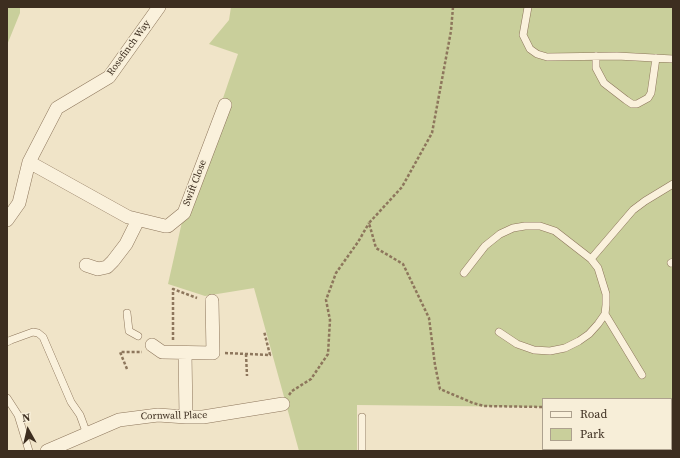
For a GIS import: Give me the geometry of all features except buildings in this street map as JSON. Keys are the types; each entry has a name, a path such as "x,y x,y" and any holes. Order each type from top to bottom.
{"street":[{"name":"Rosefinch Way","path":"7,220 19,203 30,162 57,108 109,77 159,7"},
{"name":"Swift Close","path":"30,162 128,217 168,226 184,212 225,105"},
{"path":"86,265 98,269 107,267 126,244 138,220"},
{"path":"186,418 168,351 213,353 212,301"},
{"name":"Cornwall Place","path":"47,451 119,420 158,415 186,418 203,417 283,404"}],"lane":[{"path":"528,7 523,35 530,50 537,54 547,57 596,56 673,59"},
{"path":"596,56 596,68 604,83 632,104 637,104 648,98 651,92 656,58"},
{"path":"591,259 633,210 673,184"},
{"path":"464,273 485,246 500,234 513,228 525,226 540,226 555,231 591,259 598,268 606,294 605,314 593,329 579,342 564,348 550,351 534,350 517,344 499,332"},
{"path":"127,313 129,331 138,336"},
{"path":"605,314 642,375"},
{"path":"7,342 33,332 42,336 71,402 80,415 87,434"},
{"path":"7,398 18,415 29,451"},
{"path":"362,418 362,451"}],"path":[{"path":"283,404 292,391 310,379 328,354 330,320 326,300 336,273 358,242 369,223 402,187 432,133 451,31 453,7"},
{"path":"369,223 376,248 403,264 429,318 435,365 440,389 484,406 542,406"},
{"path":"127,369 120,352 168,351 173,289 197,298"},
{"path":"213,353 270,354 264,331"},
{"path":"246,354 247,376"}],"green space":[{"path":"7,7 20,7 20,13 7,45"},
{"path":"231,7 673,7 673,451 610,451 672,450 672,398 542,398 542,407 357,405 357,451 299,451 254,288 205,296 168,284 184,213 238,54 209,44 229,20"}]}
